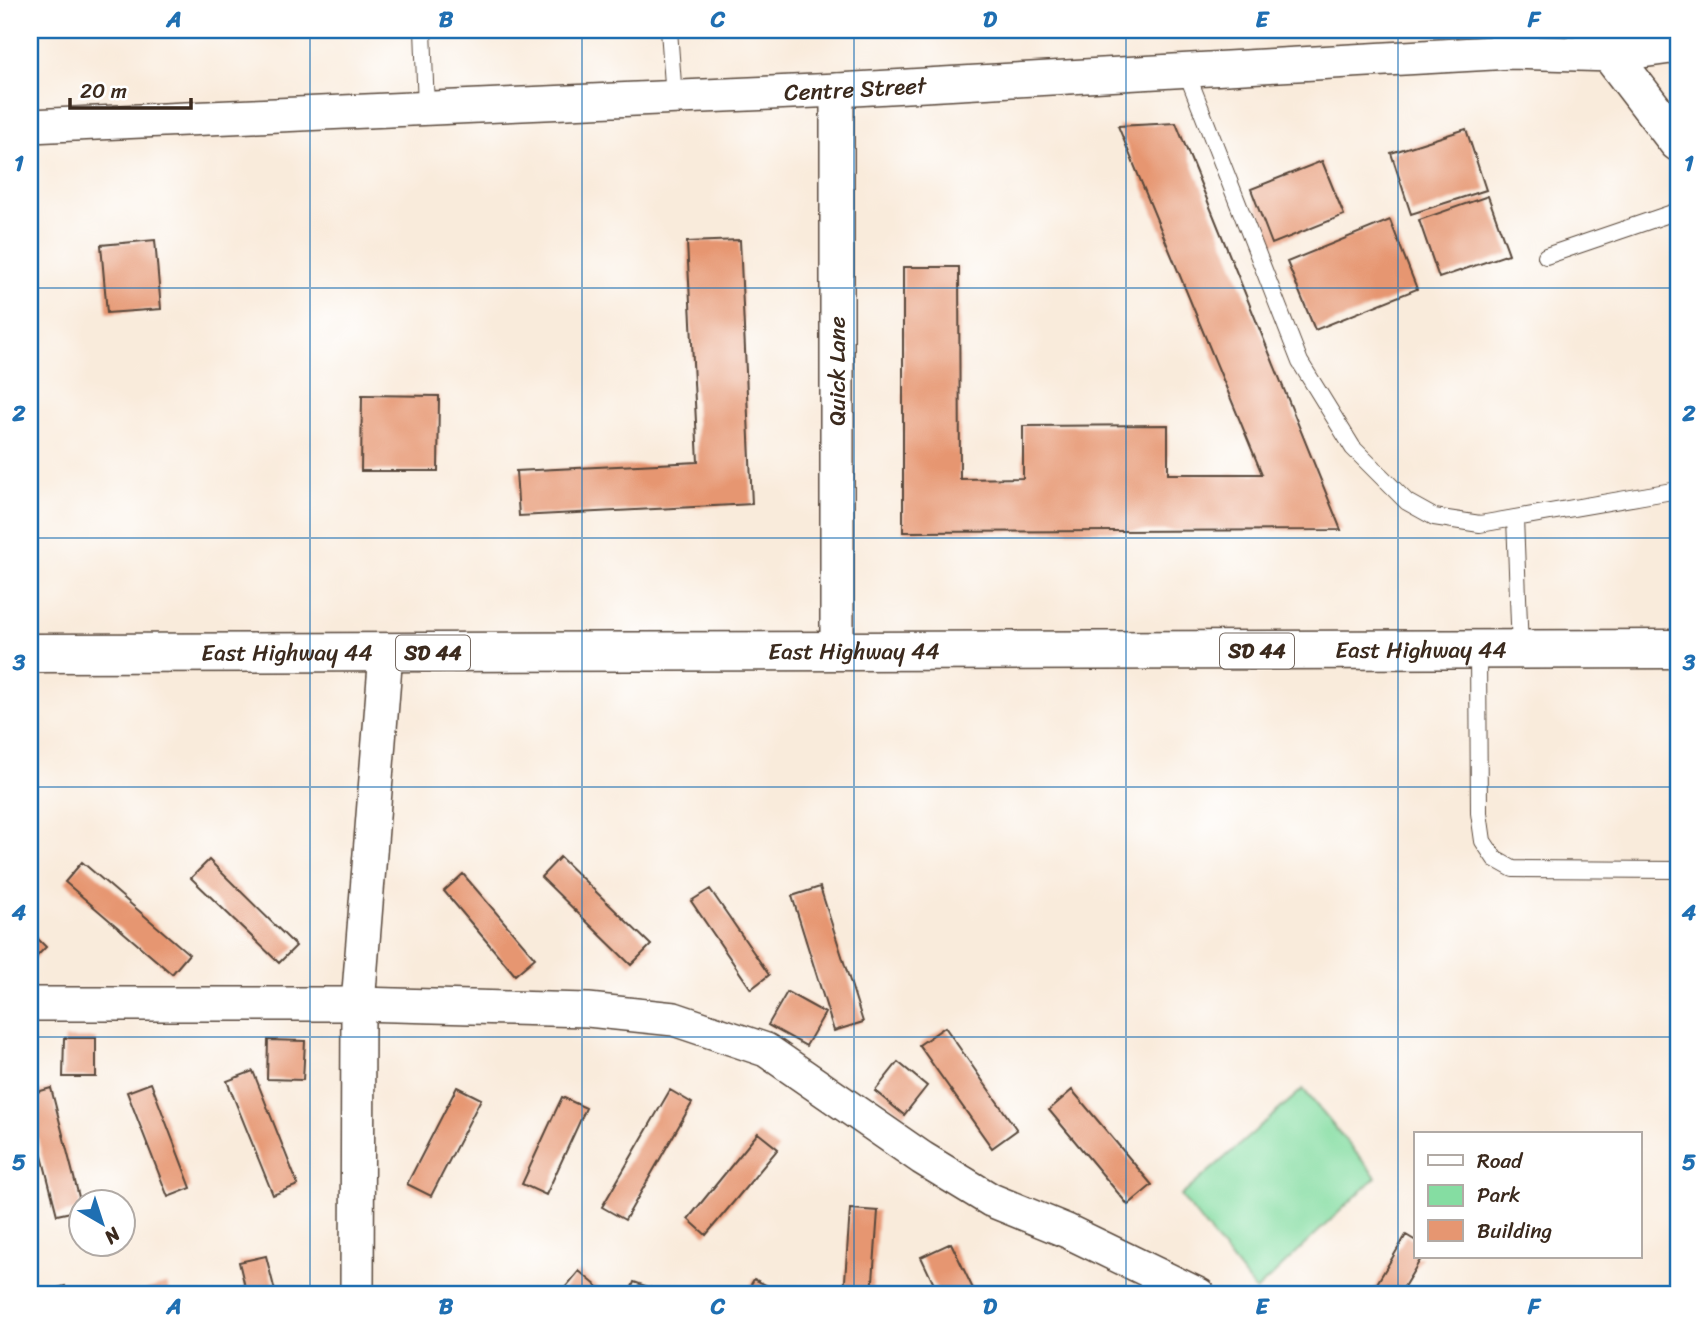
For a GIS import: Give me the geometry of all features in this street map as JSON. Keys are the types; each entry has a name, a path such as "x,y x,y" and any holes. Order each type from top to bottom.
{"main road":[{"path":"1602,42 1678,142"},
{"name":"East Highway 44","path":"30,653 1678,649"}],"street":[{"name":"Centre Street","path":"30,126 837,90 1511,52 1602,42 1678,46"},
{"name":"Quick Lane","path":"837,90 837,653"},
{"path":"357,1295 358,1004 386,653"},
{"path":"30,1004 358,1004 588,1010 674,1019 766,1050 922,1158 991,1200 1067,1231 1199,1295"}],"lane":[{"path":"423,30 426,108"},
{"path":"669,30 674,98"},
{"path":"1186,71 1300,362 1353,448 1407,502 1434,517 1480,524 1678,489"},
{"path":"1546,256 1678,211"},
{"path":"1515,518 1520,650"},
{"path":"1479,650 1479,813 1483,841 1495,859 1513,869 1678,870"}],"green space":[{"path":"1303,1089 1376,1177 1256,1291 1181,1196"}],"building":[{"path":"1176,123 1341,530 903,532 903,267 959,267 960,479 1023,478 1023,426 1168,425 1168,474 1262,474 1118,126"},
{"path":"1466,129 1486,190 1411,214 1391,153"},
{"path":"1322,161 1344,215 1272,244 1251,189"},
{"path":"1488,196 1509,254 1439,278 1419,220"},
{"path":"1390,220 1417,289 1315,330 1287,262"},
{"path":"155,240 161,309 107,313 101,245"},
{"path":"740,240 752,504 519,516 516,471 698,462 687,242"},
{"path":"362,395 439,396 438,471 361,471"},
{"path":"560,857 651,945 631,965 541,877"},
{"path":"209,860 296,946 279,963 191,878"},
{"path":"82,862 189,954 172,974 65,882"},
{"path":"463,874 535,958 515,975 444,891"},
{"path":"820,887 863,1022 834,1031 792,896"},
{"path":"710,889 769,975 751,989 691,901"},
{"path":"30,931 46,947 30,963"},
{"path":"787,992 825,1013 806,1046 768,1025"},
{"path":"945,1027 1017,1130 992,1148 919,1045"},
{"path":"64,1038 96,1038 96,1077 63,1077"},
{"path":"268,1040 305,1041 303,1080 267,1079"},
{"path":"898,1062 927,1086 904,1115 875,1091"},
{"path":"253,1071 298,1185 273,1195 227,1081"},
{"path":"151,1083 191,1188 168,1197 127,1092"},
{"path":"457,1087 481,1099 431,1196 407,1184"},
{"path":"51,1088 77,1188 66,1188 66,1213 57,1215 30,1109 30,1094"},
{"path":"670,1090 692,1103 625,1220 602,1207"},
{"path":"1072,1090 1152,1185 1128,1205 1049,1110"},
{"path":"562,1097 586,1108 546,1195 522,1184"},
{"path":"758,1133 778,1149 706,1235 688,1219"},
{"path":"850,1209 878,1211 872,1295 844,1295"},
{"path":"1406,1235 1414,1240 1414,1258 1421,1258 1399,1295 1370,1295"},
{"path":"951,1243 976,1295 939,1295 921,1257"},
{"path":"266,1256 276,1295 247,1295 239,1262"},
{"path":"579,1271 604,1292 601,1295 559,1295"},
{"path":"754,1279 777,1291 775,1295 745,1295"},
{"path":"634,1282 663,1292 662,1295 629,1295"},
{"path":"167,1283 171,1295 143,1295 142,1291"},
{"path":"65,1286 68,1295 35,1295 35,1294"}]}
